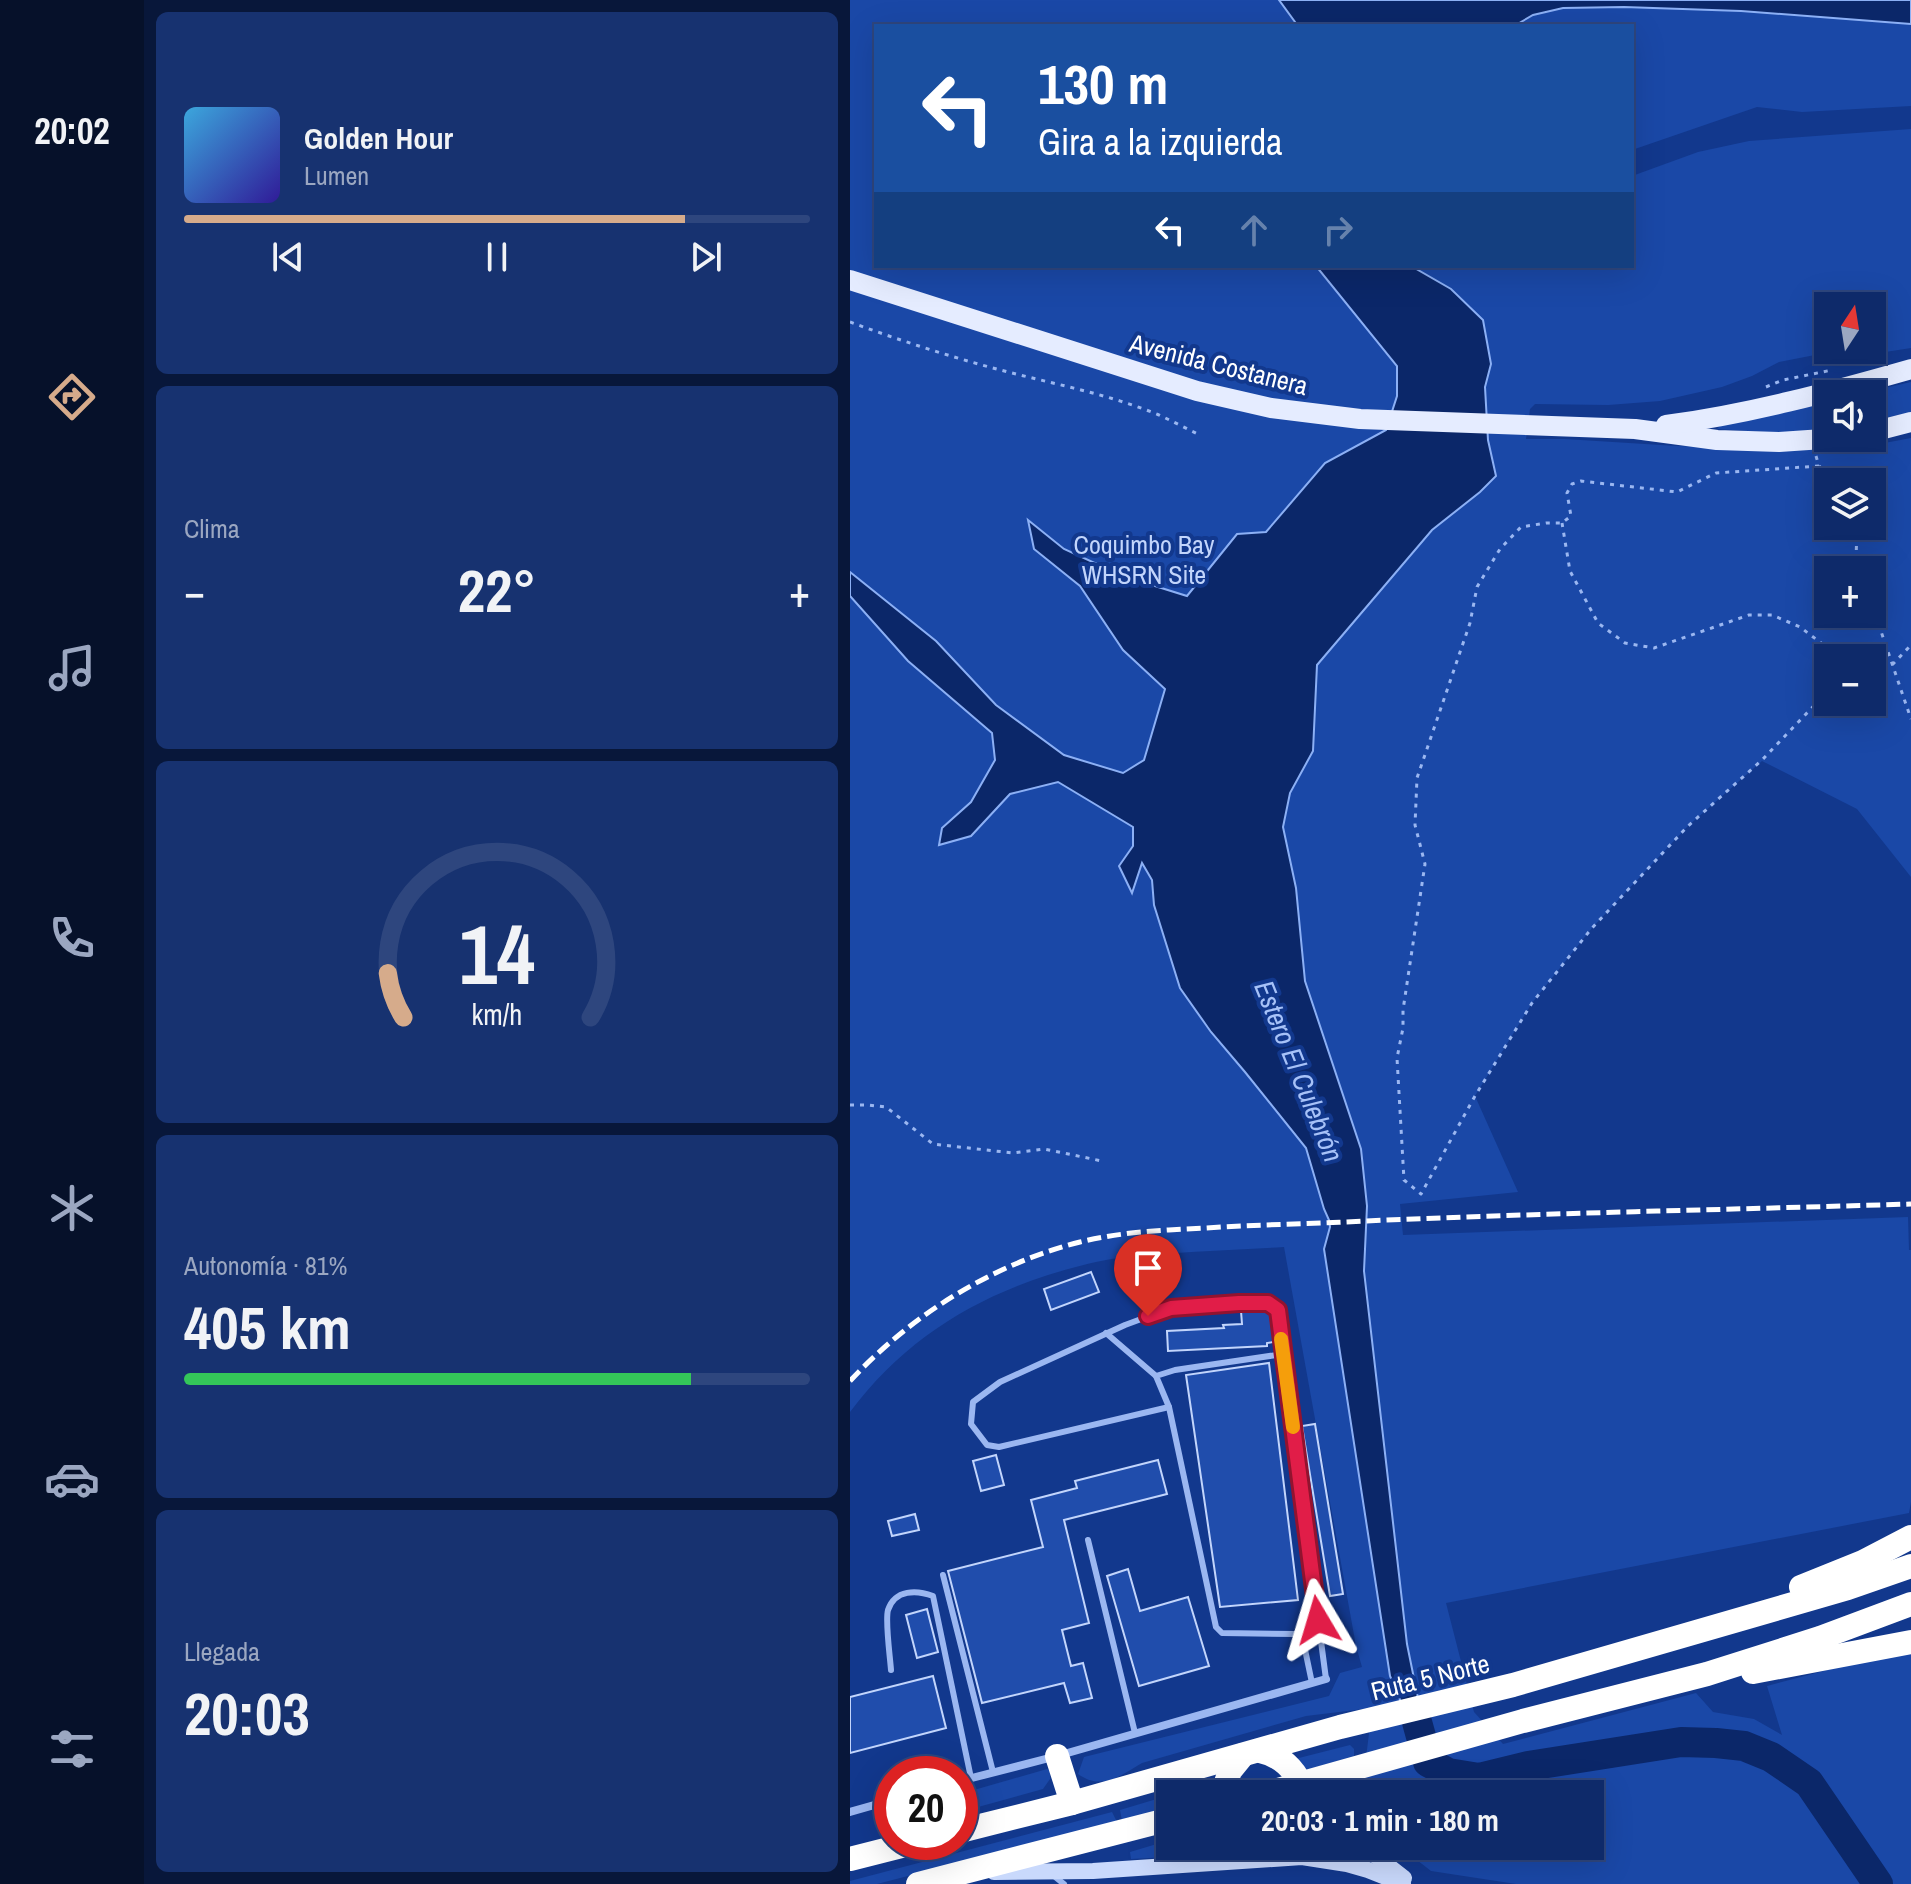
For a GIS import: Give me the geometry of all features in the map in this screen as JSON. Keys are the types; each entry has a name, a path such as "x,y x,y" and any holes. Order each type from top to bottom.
{"highway":[{"path":"1715,1627 1863,1562 1911,1537"},
{"name":"Ruta 5 Norte","path":"978,1826 1340,1727 1513,1685 1848,1588 1911,1566"},
{"path":"1325,1780 1355,1767 1753,1660 1911,1604"},
{"path":"1628,1695 1911,1642"},
{"path":"1227,1780 1230,1771 1252,1753 1268,1753 1284,1761 1299,1780"},
{"path":"1057,1756 1072,1803"},
{"path":"918,1884 1156,1823"},
{"path":"850,1859 874,1853"}],"main road":[{"name":"Avenida Costanera","path":"850,280 1197,391 1300,412 1386,421 1635,429 1717,440 1812,441"},
{"name":"Avenida Costanera","path":"1878,380 1911,369"},
{"name":"Avenida Costanera","path":"1635,429 1702,420 1814,397"},
{"path":"1886,428 1911,422"},
{"path":"964,1872 1012,1878 1048,1871 1087,1875 1265,1860"},
{"path":"1334,1860 1403,1884"},
{"path":"1381,1860 1411,1884"}],"street":[{"path":"978,1776 1326,1679"},
{"path":"850,1812 874,1805"}],"lane":[{"path":"1169,1407 999,1447 987,1445 971,1424 973,1402 1000,1382 1106,1333 1171,1308 1268,1303 1278,1310 1326,1679"},
{"path":"1106,1333 1156,1376 1169,1407 1216,1627 1222,1633 1295,1634 1303,1640 1312,1683"},
{"path":"1156,1376 1175,1370 1283,1354"},
{"path":"1088,1540 1135,1733"},
{"path":"943,1575 993,1772"},
{"path":"891,1670 888,1611 894,1600 905,1593 918,1591 933,1596 966,1756"},
{"path":"1048,1871 1064,1884"}],"path":[{"path":"850,322 1000,369 1106,397 1158,415 1198,434"},
{"path":"1187,367 1215,375"},
{"path":"1760,389 1783,380 1835,370"},
{"path":"1812,441 1821,468"},
{"path":"1814,706 1762,760 1688,826 1592,928 1532,1003 1475,1096 1421,1194 1404,1180 1397,1058 1425,864 1415,825 1417,778 1470,623 1477,587 1500,549 1521,527 1562,523 1571,516 1567,493 1572,484 1581,481 1677,492 1716,473 1819,466"},
{"path":"1562,523 1570,571 1598,623 1625,643 1654,648 1749,615 1772,615 1800,627 1822,644"},
{"path":"1880,628 1911,719"},
{"path":"1893,664 1911,645"},
{"path":"1886,663 1893,664"},
{"path":"850,1105 886,1107 933,1144 1013,1153 1044,1149 1102,1161"}],"green space":[{"name":"Coquimbo Bay WHSRN Site","path":"850,0 1911,0 1911,106 1802,112 1757,107 1634,149 1634,24 874,24 874,268 1634,268 1634,175 1698,152 1749,141 1911,129 1911,348 1886,352 1886,292 1814,292 1814,355 1779,362 1722,387 1660,401 1608,405 1535,404 1530,409 1526,439 1814,449 1814,452 1886,452 1886,443 1911,438 1911,877 1857,809 1762,761 1688,826 1592,928 1532,1003 1475,1096 1518,1192 1400,1204 1403,1235 1908,1217 1911,1250 1909,1513 1446,1603 1474,1712 1503,1744 1696,1693 1713,1712 1754,1719 1782,1735 1767,1686 1911,1648 1911,1884 1516,1884 1431,1871 1417,1860 1604,1860 1604,1780 1365,1780 1372,1708 1306,1716 1142,1763 1111,1780 1095,1781 1078,1774 1084,1757 1329,1696 1340,1673 1362,1667 1284,1247 1110,1259 1048,1275 963,1312 891,1366 850,1412"},
{"path":"1911,382 1911,412 1886,418 1886,388"},
{"path":"1814,402 1814,430 1778,433 1717,429"},
{"path":"1350,1745 1354,1756 1307,1770 1295,1759"},
{"path":"1047,1769 1050,1771 1050,1779 1043,1789 978,1807 978,1789"},
{"path":"1156,1799 1156,1811 1122,1821 1120,1810"},
{"path":"1112,1812 1117,1822 978,1858 978,1847"},
{"path":"1156,1844 1156,1858 1131,1859 1130,1852"},
{"path":"930,1860 970,1860 877,1884 850,1884 850,1881"}],"water":[{"path":"1279,0 1911,0 1911,24 1741,11 1624,7 1563,8 1533,15 1517,24 1297,24"},
{"path":"1318,268 1414,268 1451,289 1483,320 1491,364 1485,387 1488,440 1496,476 1432,530 1317,665 1313,751 1290,793 1283,827 1296,888 1305,981 1361,1149 1367,1206 1364,1271 1407,1644 1428,1762 1390,1676 1324,1249 1329,1220 1306,1148 1211,1032 1180,988 1154,905 1152,880 1142,863 1132,893 1119,866 1133,846 1133,827 1058,782 1010,794 971,836 939,845 942,828 971,802 995,760 992,733 908,661 850,596 850,572 936,641 996,705 1064,755 1123,773 1144,760 1165,689 1123,650 1080,586 1034,549 1028,520 1064,549 1123,576 1187,596 1237,534 1266,532 1325,463 1386,430 1397,396 1397,366"}],"building":[{"path":"1091,1272 1099,1292 1051,1310 1044,1289"},
{"path":"1266,1309 1272,1313 1274,1342 1267,1343 1267,1346 1168,1351 1167,1331 1242,1324 1241,1311"},
{"path":"1269,1363 1298,1600 1220,1607 1186,1375"},
{"path":"1315,1424 1343,1594 1330,1596 1302,1426"},
{"path":"996,1455 1004,1485 981,1491 973,1461"},
{"path":"1158,1460 1167,1494 1064,1520 1089,1623 1062,1630 1071,1666 1083,1663 1092,1698 1070,1703 1064,1683 982,1703 948,1571 1043,1547 1031,1500 1077,1488 1075,1481"},
{"path":"915,1514 919,1530 892,1536 888,1521"},
{"path":"1128,1569 1140,1611 1188,1597 1209,1666 1139,1686 1107,1576"},
{"path":"927,1609 938,1652 917,1658 906,1615"},
{"path":"933,1676 946,1728 850,1753 850,1697"}],"waterway":[{"name":"Estero El Culebrón","path":"1417,1722 1428,1762 1448,1773 1479,1778 1528,1766 1681,1742 1744,1746 1771,1757 1809,1783 1878,1884"}],"railway":[{"path":"850,1381 899,1335 955,1295 985,1278 1048,1252 1110,1236 1173,1230 1415,1219 1911,1204"}],"slow traffic":[{"path":"1281,1339 1293,1427"}],"route":[{"path":"1148,1316 1171,1308 1239,1303 1268,1303 1278,1310 1318,1620"}]}
